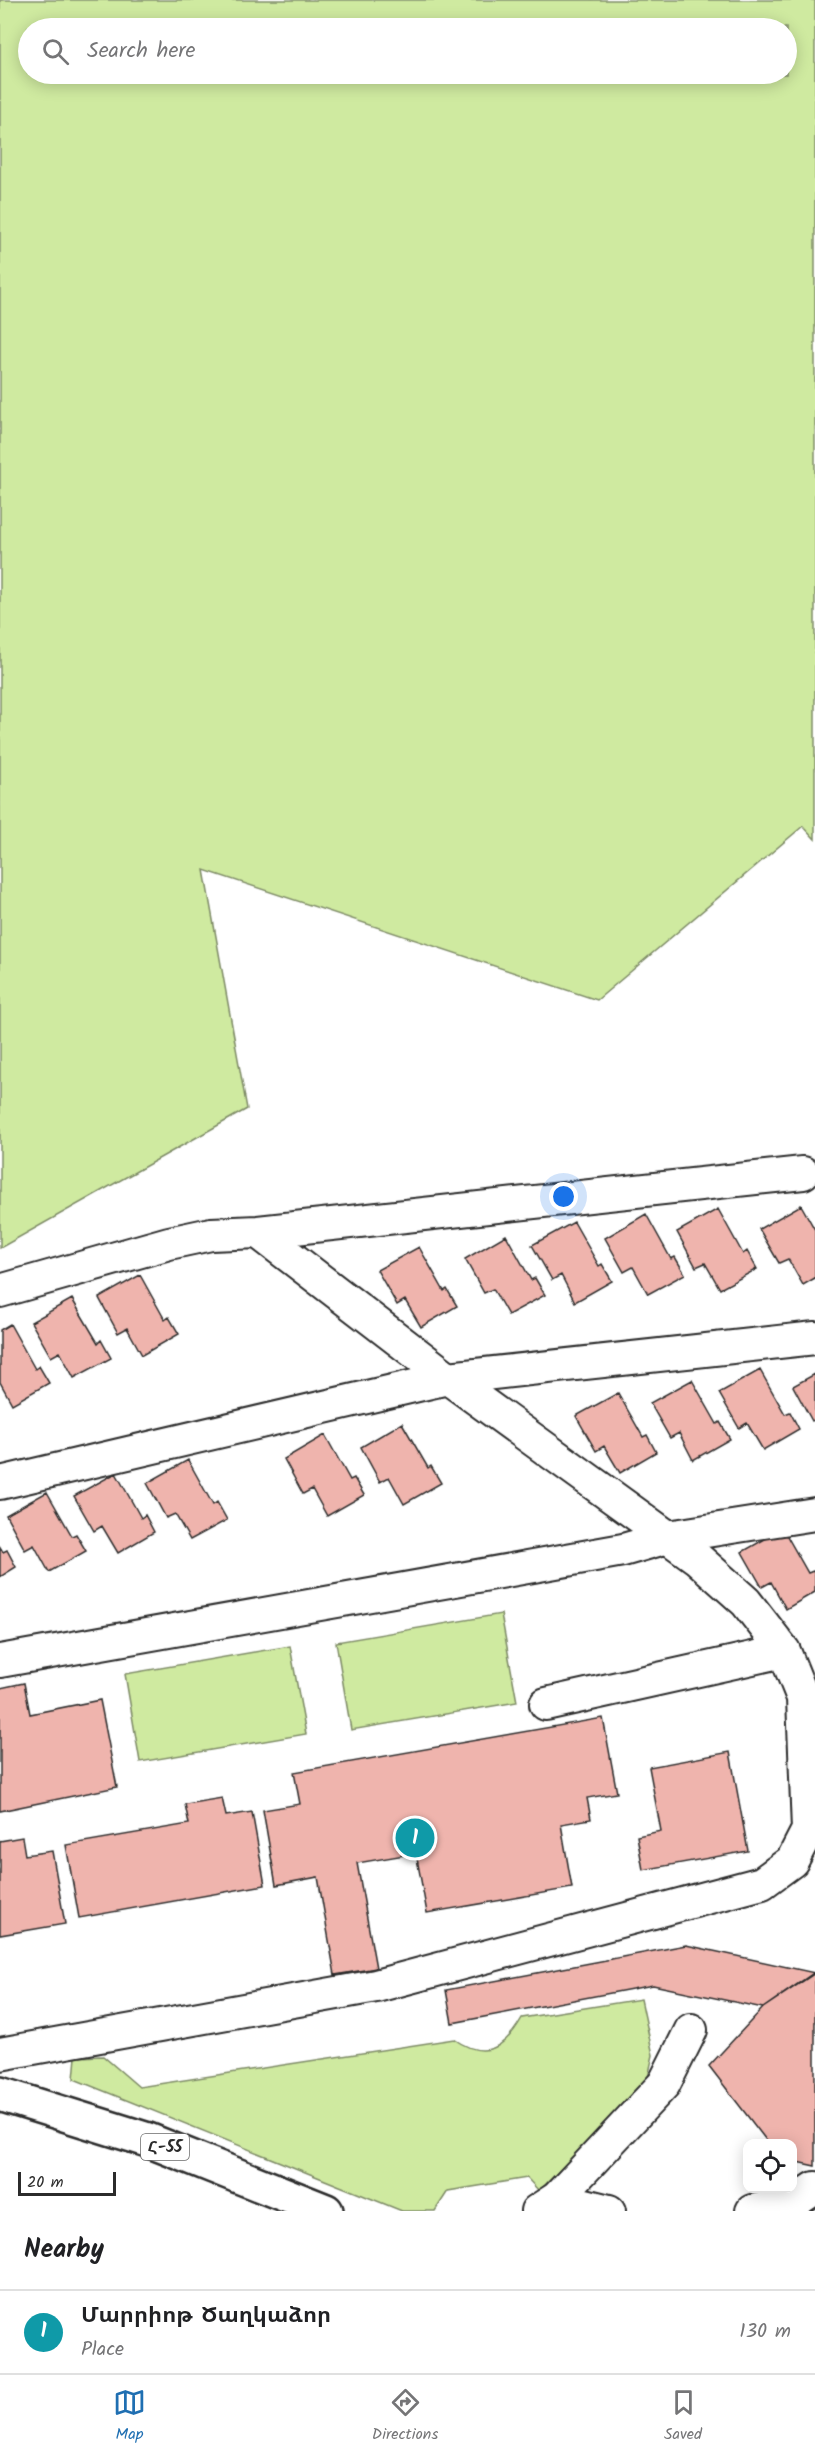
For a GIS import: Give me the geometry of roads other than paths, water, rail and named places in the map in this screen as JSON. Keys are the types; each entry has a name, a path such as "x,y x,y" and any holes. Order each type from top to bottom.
{"main road":[{"name":"Հ-55","path":"0,2094 148,2140 326,2211"}],"street":[{"path":"0,1291 169,1243 211,1234 258,1232 803,1173"},
{"path":"0,2054 376,1986 762,1883 792,1861 808,1830 803,1698 784,1651 746,1602 698,1559 448,1378 258,1232"},
{"path":"0,1483 448,1378 815,1338"},
{"path":"0,1660 623,1550 668,1538 815,1514"},
{"path":"546,1704 784,1651"},
{"path":"547,2205 664,2084 691,2030"},
{"path":"752,2211 797,2200 815,2188"},
{"path":"547,2205 609,2211"}],"place":[{"name":"Մարրիոթ Ծաղկաձոր","path":"415,1838"}]}
